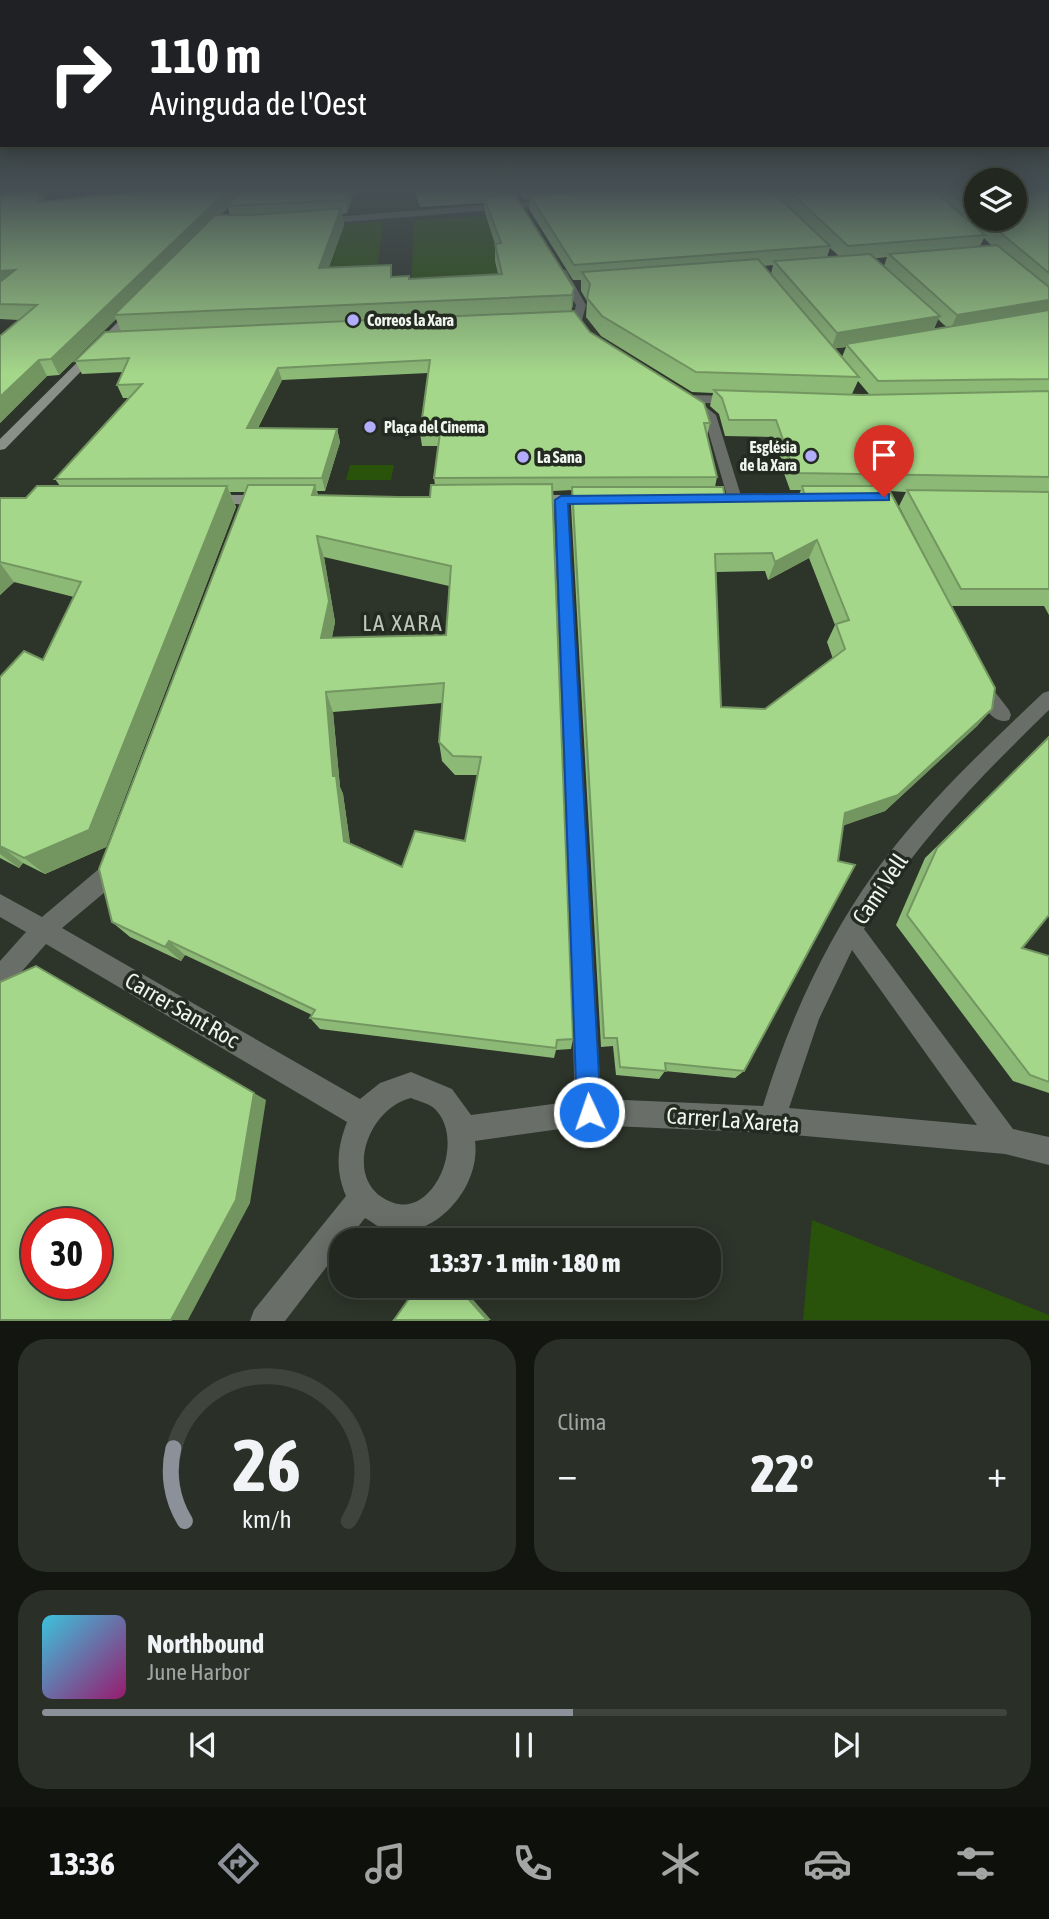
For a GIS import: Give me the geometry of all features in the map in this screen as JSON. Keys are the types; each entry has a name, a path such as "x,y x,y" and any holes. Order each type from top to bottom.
{"main road":[{"path":"0,446 145,300"},
{"path":"193,499 278,500"},
{"path":"508,500 615,500"}],"street":[{"path":"556,263 581,305 572,318 587,332"},
{"path":"571,286 584,285"},
{"path":"107,339 120,339"},
{"path":"735,499 710,415 682,395 754,401"},
{"path":"241,518 248,499"},
{"path":"561,500 589,1112"},
{"path":"970,665 982,688 1002,715"},
{"name":"Camí Vell","path":"772,1120 797,1036 852,931 905,849 1049,698"},
{"path":"0,979 43,930 109,875 123,837"},
{"name":"Carrer Sant Roc","path":"0,905 363,1116"},
{"path":"852,931 1005,1141"},
{"path":"411,1085 428,1088 443,1097 454,1111 462,1130 463,1152 458,1174 448,1194 433,1209 414,1218 395,1219 377,1213 362,1199 354,1180 351,1157 354,1136 363,1116 377,1100 393,1090 411,1085"},
{"name":"Carrer La Xareta","path":"462,1130 589,1112 772,1120 1005,1141 1049,1151"},
{"path":"265,1321 362,1199"}],"green space":[{"path":"335,251 379,251 375,286 319,295"},
{"path":"413,251 498,251 501,260 496,261 503,292 411,294"},
{"path":"350,465 394,465 391,480 346,480"},
{"path":"812,1220 1049,1315 1049,1320 803,1320"}],"building":[{"path":"0,251 164,251 51,359 39,360 0,397 0,336 37,305 0,304 0,282 15,270 0,271"},
{"path":"179,251 325,251 319,268 391,265 391,277 409,276 409,279 502,274 497,251 550,251 574,288 572,295 114,315"},
{"path":"565,251 767,251 574,265"},
{"path":"929,251 1004,251 1049,287 1049,300 957,315 889,254"},
{"path":"1022,251 1049,251 1049,273"},
{"path":"870,254 940,316 837,333 774,261"},
{"path":"758,259 859,377 696,372 602,316 587,298 590,284 582,272"},
{"path":"1049,310 1049,379 878,381 846,344"},
{"path":"574,311 590,332 704,403 710,423 704,423 717,477 434,478 440,433 420,433 430,360 278,368 247,428 337,429 322,478 55,479 142,384 117,385 129,358 75,361 105,332"},
{"path":"714,390 862,395 1049,391 1049,477 795,473 776,420 729,420 722,398"},
{"path":"552,484 573,1039 557,1040 556,1048 310,1018 315,1010 169,941 165,947 112,922 99,869 248,485 315,485 312,495 430,497 431,485","holes":["317,536 451,566 446,635 321,638 329,601","444,683 439,742 453,756 481,757 465,841 415,831 402,867 344,841 336,776 333,776 326,692"]},
{"path":"37,486 227,486 89,830 24,858 2,847 0,849 0,677 24,651 43,660 81,582 0,562 0,498 26,498"},
{"path":"802,486 887,486 995,688 992,709 898,795 845,813 838,861 855,865 744,1071 665,1063 666,1071 620,1067 617,1038 604,1038 572,487 723,487 725,497 805,496","holes":["817,540 849,620 836,624 845,649 765,709 721,707 715,554 772,553 775,562"]},
{"path":"907,490 1049,492 1049,589 961,589"},
{"path":"1049,737 1049,915 1022,948 1049,956 1049,1082 1030,1075 907,915 937,848"},
{"path":"36,966 254,1093 236,1200 171,1320 0,1320 0,982"},
{"path":"410,1298 468,1298 487,1320 394,1320"}],"place":[{"name":"Correos la Xara","path":"353,320"},
{"name":"Plaça del Cinema","path":"370,427"},
{"name":"Església de la Xara","path":"811,456"},
{"name":"La Sana","path":"523,457"}],"district":[{"name":"LA XARA","path":"403,623"}],"route":[{"path":"589,1112 561,500 884,497"}]}
